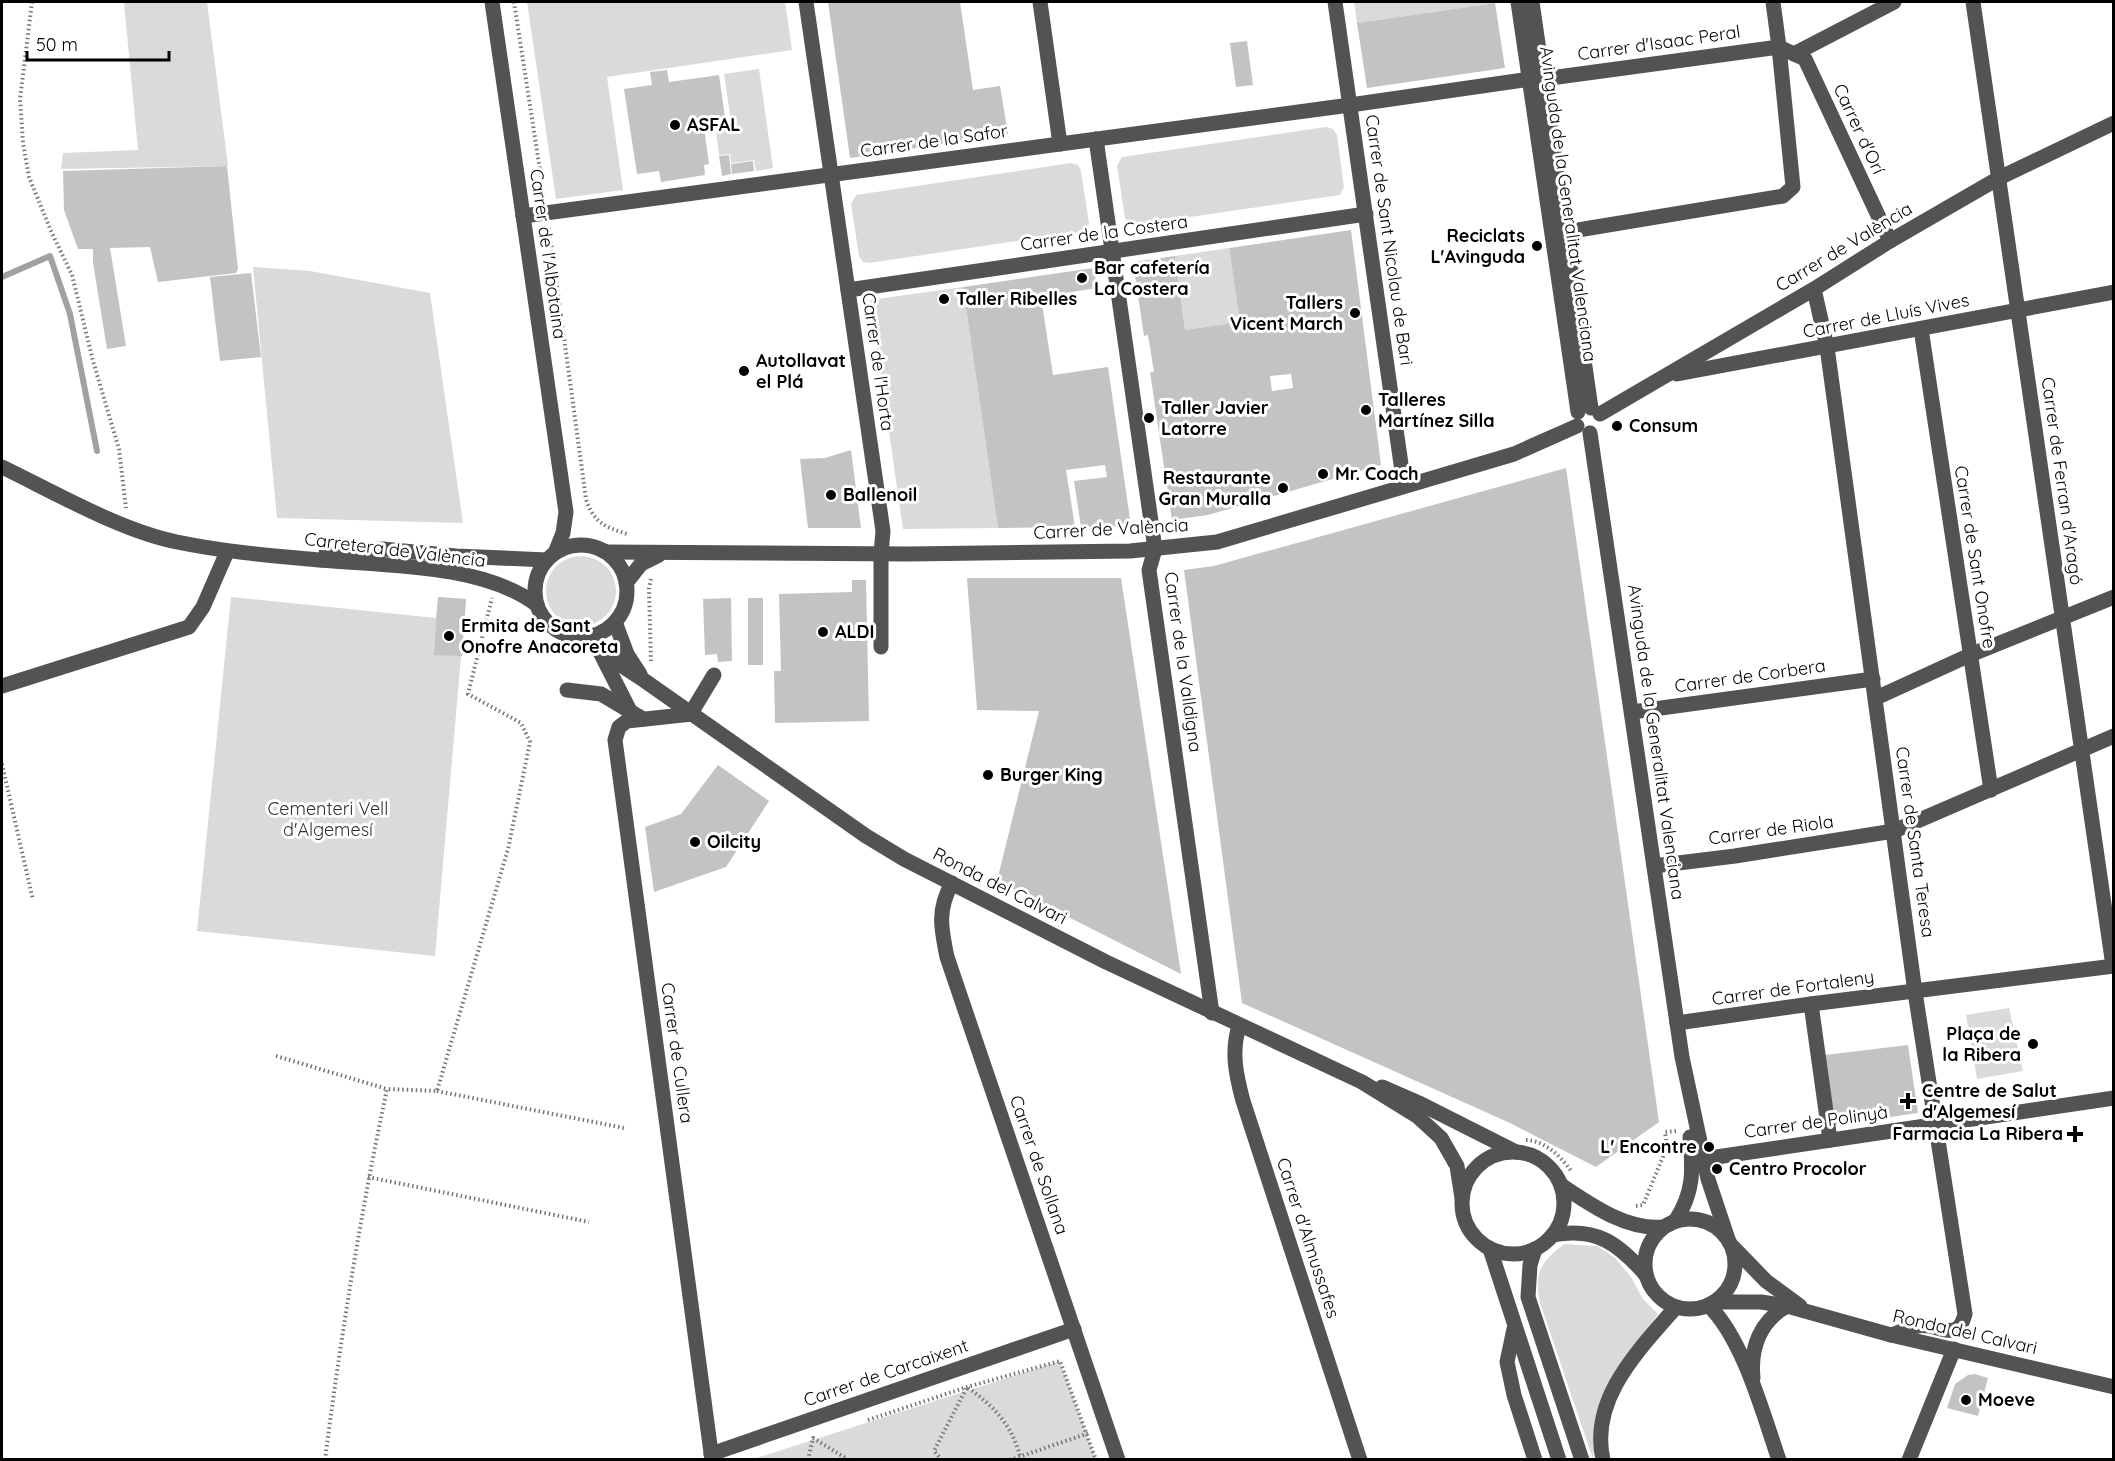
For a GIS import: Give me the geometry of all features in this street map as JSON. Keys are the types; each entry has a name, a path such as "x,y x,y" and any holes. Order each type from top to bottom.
{"street":[{"name":"Carrer de l'Albotaina","path":"492,2 566,512 575,530 588,545"},
{"name":"Carrer de l'Horta","path":"806,2 883,531 881,647"},
{"path":"1040,2 1060,144"},
{"name":"Carrer de Sant Nicolau de Bari","path":"1335,2 1404,485"},
{"name":"Avinguda de la Generalitat Valenciana","path":"1518,2 1536,79 1566,232 1587,419"},
{"name":"Avinguda de la Generalitat Valenciana","path":"1532,2 1536,79 1682,1057 1690,1130 1692,1182 1684,1208 1669,1224"},
{"path":"1566,232 1783,196 1793,187 1773,2"},
{"path":"1794,54 1894,2"},
{"name":"Carrer de Ferran d'Aragó","path":"1973,2 2113,966"},
{"name":"Carrer d'Isaac Peral","path":"1350,105 1779,47"},
{"name":"Carrer d'Orí","path":"1779,47 1806,59 1890,241"},
{"name":"Carrer de la Safor","path":"523,216 1350,105"},
{"name":"Carrer de València","path":"606,552 881,554 1155,549 1217,542 1514,454 1587,419 1666,376 1998,178 2114,123"},
{"name":"Carrer de la Valldigna","path":"1096,139 1155,549 1149,570 1212,1013"},
{"name":"Carrer de la Costera","path":"848,290 1365,214"},
{"name":"Carrer de Santa Teresa","path":"1814,289 1827,347 1915,992 1965,1314 1962,1325 1958,1329 1950,1331 1920,1325 1891,1335"},
{"name":"Carrer de Lluís Vives","path":"1666,376 2114,292"},
{"name":"Carrer de Sant Onofre","path":"1921,329 1991,790"},
{"name":"Carretera de València","path":"2,467 128,527 174,542 227,552 455,573 496,582 518,592 537,605"},
{"name":"Carrer de l'Albotaina","path":"551,556 562,533 566,512"},
{"path":"588,545 606,552 621,569 626,583 626,600 615,622 605,631 592,636 569,636 553,628 541,614 537,605 536,581 542,566 551,556 568,547 588,545"},
{"name":"Carretera de València","path":"278,556 383,549 456,556 551,556"},
{"path":"2,686 189,627 203,608 227,552"},
{"name":"Carrer de València","path":"626,583 641,564 664,554"},
{"path":"1876,698 1970,655 2114,597"},
{"path":"615,622 627,654 645,681"},
{"name":"Ronda del Calvari","path":"578,637 645,681 866,836 904,859 1106,962 1362,1082 1417,1116 1441,1138 1457,1166 1462,1198"},
{"path":"600,652 637,715"},
{"path":"601,694 611,685 611,673"},
{"path":"691,713 714,675"},
{"name":"Carrer de Corbera","path":"1632,712 1873,679"},
{"path":"567,690 601,694 637,715"},
{"name":"Carrer de Cullera","path":"691,713 637,715 623,724 615,740 712,1457"},
{"name":"Carrer de Riola","path":"1654,866 1894,831 2114,736"},
{"name":"Carrer de Sollana","path":"952,883 945,895 941,913 941,928 947,957 1118,1460"},
{"path":"1915,992 2113,966"},
{"name":"Carrer de Fortaleny","path":"1677,1023 1915,992"},
{"path":"1811,1004 1830,1140"},
{"name":"Carrer d'Almussafes","path":"1239,1026 1234,1058 1243,1101 1360,1460"},
{"name":"Avinguda de la Generalitat Valenciana","path":"1682,1057 1713,1199 1729,1242"},
{"name":"Ronda del Calvari","path":"1362,1082 1388,1088 1519,1146"},
{"path":"1935,1124 2114,1098"},
{"name":"Carrer de Polinyà","path":"1703,1159 1935,1124"},
{"path":"1519,1146 1554,1172 1561,1185 1564,1198 1563,1211 1553,1235 1535,1249 1521,1254 1505,1254 1490,1249 1476,1238 1466,1223 1462,1211 1464,1185 1470,1174 1490,1157 1519,1146"},
{"path":"1561,1185 1594,1206 1630,1223 1646,1227 1669,1224 1685,1218 1714,1225 1729,1242 1735,1260 1732,1280 1728,1288 1711,1304 1695,1309 1676,1307 1656,1295 1644,1264 1649,1243 1669,1224"},
{"path":"1553,1235 1581,1233 1605,1239 1632,1259 1646,1274"},
{"name":"Ronda del Calvari","path":"1729,1242 1766,1281 1808,1311"},
{"path":"1490,1249 1559,1460"},
{"path":"1535,1249 1529,1273 1528,1297 1582,1460"},
{"name":"Ronda del Calvari","path":"1711,1304 1761,1302 1787,1306 1891,1335 2114,1388"},
{"path":"1711,1304 1726,1328 1755,1387 1779,1460"},
{"path":"1755,1387 1754,1355 1760,1334 1769,1318 1787,1306"},
{"path":"1604,1460 1602,1425 1613,1389 1637,1354 1676,1307"},
{"path":"1515,1326 1507,1362 1514,1395 1535,1460"},
{"name":"Carrer de Carcaixent","path":"712,1457 1074,1329"},
{"path":"1909,1460 1954,1349"}],"path":[{"path":"32,2 20,99 23,143 30,177 51,231 72,275 93,361 119,449 128,527"},
{"path":"514,2 547,212 586,499 589,510 599,523 636,537"},
{"path":"651,664 649,590 650,580 654,573"},
{"path":"437,1091 508,849 530,742 521,723 468,694 496,582"},
{"path":"2,764 33,900"},
{"path":"276,1056 387,1089 437,1091 624,1128"},
{"path":"325,1460 339,1347 368,1177 387,1089"},
{"path":"1632,1207 1643,1205 1667,1148 1665,1132 1690,1130"},
{"path":"1519,1146 1533,1140 1550,1149 1566,1163 1576,1178"},
{"path":"368,1177 589,1222"},
{"path":"857,1423 967,1387 1060,1361 1096,1460"},
{"path":"967,1387 986,1401 1007,1424 1021,1458"},
{"path":"942,1460 933,1450 967,1387"},
{"path":"1010,1460 1107,1427"},
{"path":"803,1442 824,1434"},
{"path":"808,1460 813,1438"},
{"path":"813,1438 849,1460"}],"green space":[{"path":"207,2 228,166 61,169 63,153 138,150 124,3"},
{"path":"527,2 785,2 792,50 607,77 623,190 556,199"},
{"path":"1354,2 1495,2 1495,3 1357,23"},
{"path":"759,69 773,168 756,171 754,160 731,163 730,154 719,155 716,131 732,129 724,74"},
{"path":"1326,127 1333,129 1337,135 1344,187 1340,195 1135,225 1129,223 1125,218 1117,166 1122,157"},
{"path":"1071,163 1078,165 1081,171 1089,223 1084,231 869,263 863,262 859,256 851,204 856,195"},
{"path":"1229,248 1240,322 1185,330 1175,256"},
{"path":"253,267 310,271 430,293 463,523 277,518"},
{"path":"963,287 998,528 903,529 870,300"},
{"path":"588,556 601,562 610,571 614,577 616,591 614,605 606,616 595,624 574,626 556,616 548,605 546,584 556,566 567,558"},
{"name":"Cementeri Vell d'Algemesí","path":"231,597 436,618 438,597 466,599 435,956 197,931"},
{"path":"2009,1008 2023,1071 1977,1079 1966,1015"},
{"path":"1564,1244 1597,1246 1615,1258 1631,1277 1643,1299 1658,1314 1604,1393 1595,1421 1593,1459 1538,1292 1539,1276 1544,1263"},
{"path":"1060,1361 1096,1459 753,1459"}],"building":[{"path":"828,2 960,2 973,90 1000,86 1008,134 850,158"},
{"path":"1495,3 1505,68 1367,88 1357,23"},
{"path":"1247,41 1253,85 1236,87 1230,43"},
{"name":"ASFAL","path":"667,70 669,82 719,75 726,124 704,127 709,164 704,165 705,175 661,182 659,171 637,174 624,89 652,85 650,72"},
{"path":"729,155 731,174 722,176 719,156"},
{"path":"753,161 754,171 732,174 731,164"},
{"path":"227,166 238,269 236,273 158,282 150,247 110,248 126,346 107,349 93,263 93,249 78,249 64,210 63,171"},
{"path":"1351,230 1381,465 1208,515 1172,520 1150,372 1154,372 1148,335 1144,336 1133,262 1175,256 1185,330 1240,322 1229,248","holes":["1291,374 1293,388 1272,391 1270,376"]},
{"path":"1094,268 1097,288 1041,297 1053,375 1108,367 1131,526 1081,527 1074,481 1107,477 1105,465 1066,470 1075,527 998,528 963,287"},
{"path":"251,273 261,357 220,361 210,277"},
{"name":"Ballenoil","path":"851,450 861,528 808,528 800,459 825,458"},
{"path":"1566,468 1659,1122 1596,1167 1510,1123 1242,1003 1184,570 1214,566"},
{"path":"967,578 1121,578 1181,974 997,881 1039,711 977,710"},
{"name":"ALDI","path":"852,580 866,580 869,721 775,723 774,671 781,671 779,594 852,592"},
{"name":"Ermita de Sant Onofre Anacoreta","path":"438,597 466,599 462,656 434,655"},
{"path":"731,598 732,661 718,662 717,654 705,655 703,599"},
{"path":"748,598 763,598 763,665 748,665"},
{"name":"Oilcity","path":"718,765 769,801 726,867 654,892 645,827 681,814"},
{"path":"1908,1045 1918,1113 1834,1125 1825,1055"},
{"name":"Moeve","path":"1975,1374 1988,1378 1978,1416 1947,1408 1955,1384 1968,1375"}],"waterway":[{"path":"2,277 50,256 70,314 97,451"}],"place":[{"name":"ASFAL","path":"675,125"},
{"name":"Reciclats L'Avinguda","path":"1537,246"},
{"name":"Bar cafetería La Costera","path":"1082,278"},
{"name":"Taller Ribelles","path":"944,299"},
{"name":"Tallers Vicent March","path":"1355,313"},
{"name":"Autollavat el Plá","path":"744,371"},
{"name":"Talleres Martínez Silla","path":"1366,410"},
{"name":"Taller Javier Latorre","path":"1149,418"},
{"name":"Consum","path":"1617,426"},
{"name":"Mr. Coach","path":"1323,474"},
{"name":"Restaurante Gran Muralla","path":"1283,488"},
{"name":"Ballenoil","path":"831,495"},
{"name":"ALDI","path":"823,632"},
{"name":"Ermita de Sant Onofre Anacoreta","path":"449,636"},
{"name":"Burger King","path":"988,775"},
{"name":"Oilcity","path":"695,842"},
{"name":"Plaça de la Ribera","path":"2033,1044"},
{"name":"Centre de Salut d'Algemesí","path":"1908,1101"},
{"name":"Farmacia La Ribera","path":"2075,1134"},
{"name":"L' Encontre","path":"1709,1147"},
{"name":"Centro Procolor","path":"1717,1169"},
{"name":"Moeve","path":"1966,1400"}]}
